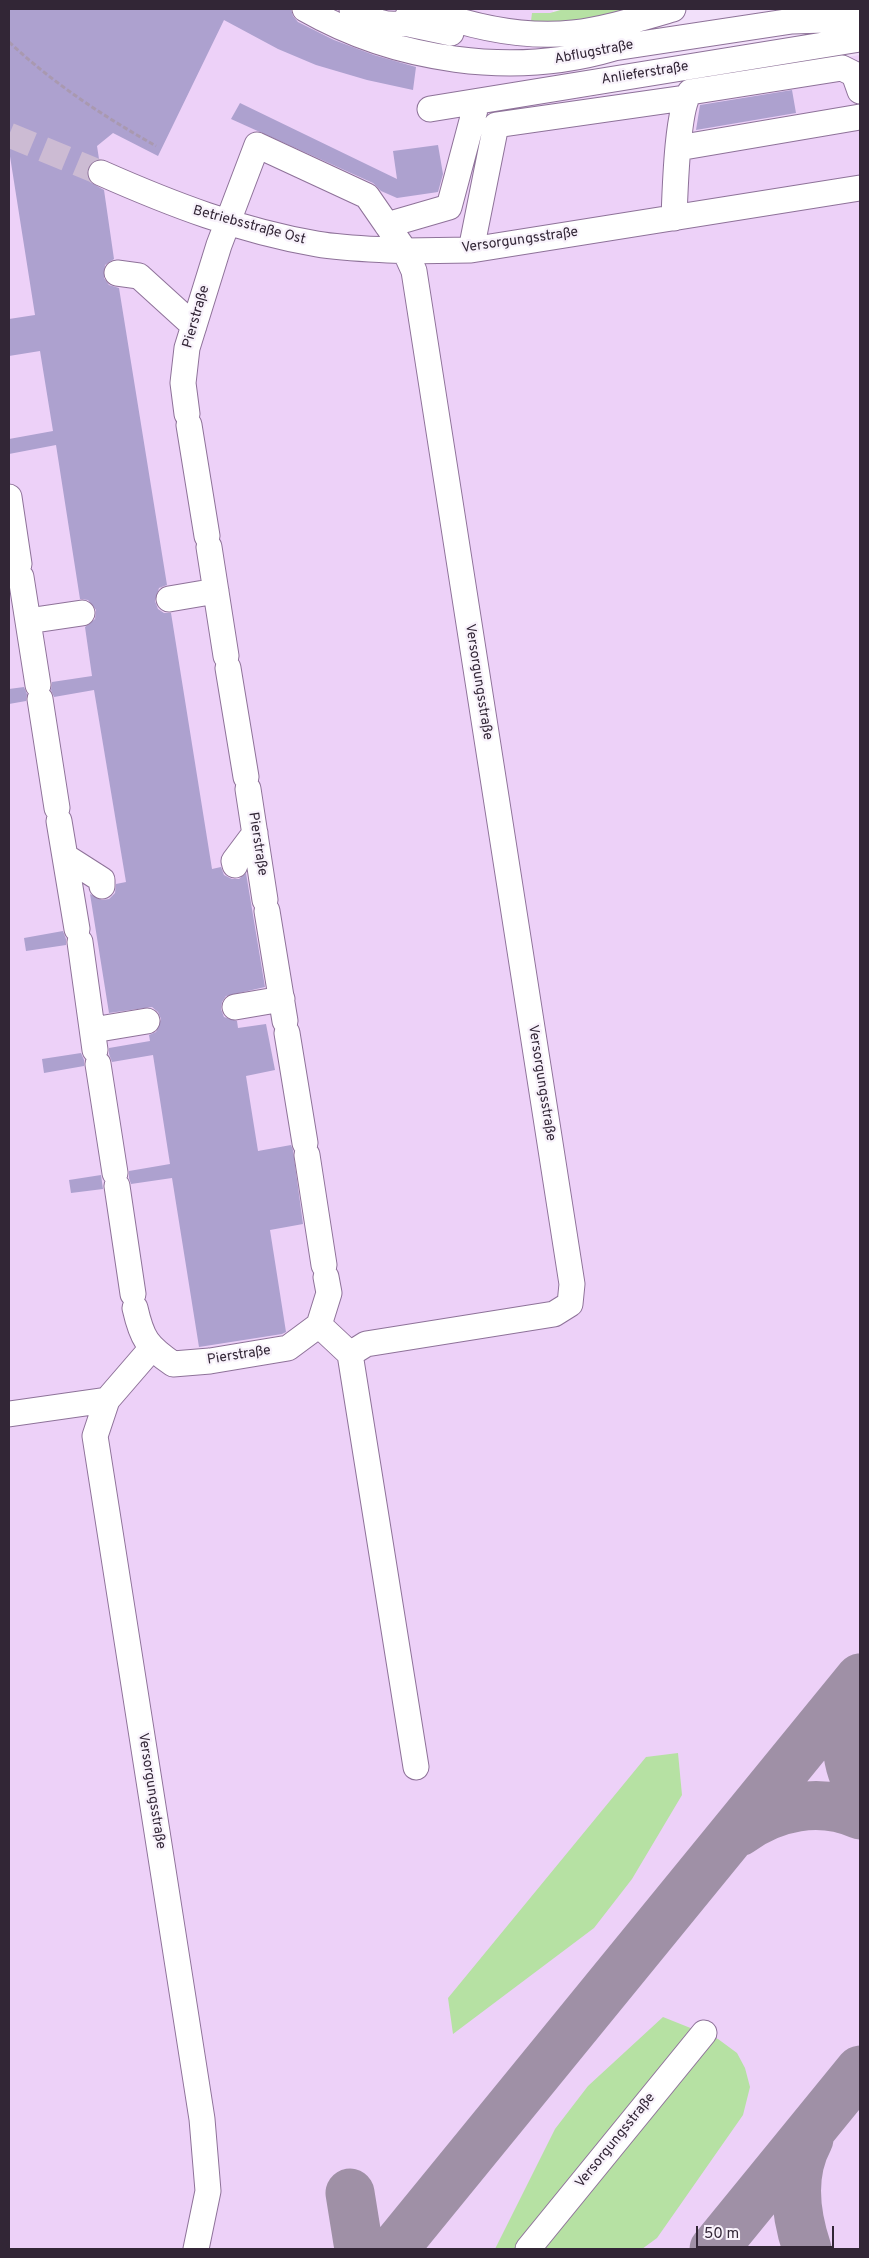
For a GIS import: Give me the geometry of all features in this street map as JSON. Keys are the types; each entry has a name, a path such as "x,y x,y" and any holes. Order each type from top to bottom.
{"street":[{"name":"Abflugstraße","path":"305,9 357,35 392,46 480,62 549,61 586,56 614,48 792,21 826,20 860,14"},
{"path":"352,9 387,25 413,13 470,25 532,34 573,33 673,9"},
{"path":"413,13 493,44 555,48 614,48"},
{"name":"Anlieferstraße","path":"430,109 860,39"},
{"path":"674,218 678,148 685,98 690,92 842,68 854,74 860,91"},
{"path":"471,250 496,125 685,98"},
{"path":"404,251 386,225 449,207 477,102"},
{"path":"678,148 860,117"},
{"name":"Pierstraße","path":"9,497 139,1326 151,1349 173,1364 210,1361 288,1348 319,1325 329,1293 183,382 187,348 219,245 257,145 367,196 386,225"},
{"name":"Betriebsstraße Ost","path":"101,173 192,212 228,224 318,244 404,251"},
{"name":"Versorgungsstraße","path":"350,1354 366,1344 554,1314 570,1304 572,1284 414,271 404,251 471,250 860,188"},
{"path":"117,273 139,276 194,326"},
{"path":"169,599 216,591"},
{"path":"28,621 82,613"},
{"path":"234,865 234,861 255,833"},
{"path":"66,858 102,880 102,886"},
{"path":"249,1000 285,1018"},
{"path":"95,1048 131,1019"},
{"path":"319,1325 350,1354 416,1767"},
{"name":"Versorgungsstraße","path":"151,1349 107,1400 95,1436 202,2119 208,2191 196,2249"},
{"path":"9,1414 107,1400"},
{"name":"Versorgungsstraße","path":"528,2249 704,2033"}],"path":[{"path":"9,42 41,72 111,120 156,146"}],"shaded area":[{"path":"9,9 552,9 588,97 661,88 860,55 860,2249 9,2249"}],"green space":[{"path":"564,9 647,9 574,22 531,21 532,13 550,13"},
{"path":"678,1753 682,1795 632,1879 594,1928 453,2034 448,1998 646,1757"},
{"path":"663,2017 718,2039 737,2053 745,2068 750,2087 743,2115 657,2238 642,2249 495,2249 555,2129 588,2086"}],"building":[{"path":"9,9 291,9 293,16 298,22 334,40 374,55 416,67 413,90 367,80 316,65 278,49 224,20 158,156 113,133 97,146 99,159 88,167 87,174 90,182 104,190 114,259 105,265 104,278 109,285 119,288 167,585 159,588 155,601 158,609 164,613 171,613 212,869 221,867 224,875 232,879 239,879 246,873 265,987 226,996 222,1002 221,1009 224,1017 237,1021 238,1028 266,1024 275,1070 246,1076 258,1151 291,1145 293,1150 303,1224 270,1230 286,1332 282,1334 199,1347 172,1178 131,1184 129,1178 129,1171 170,1164 153,1055 112,1062 109,1048 150,1041 149,1035 156,1032 161,1019 158,1012 152,1007 109,1013 90,894 102,900 109,899 115,893 116,884 126,882 94,690 54,697 51,690 52,682 92,676 85,627 95,619 96,610 88,600 80,599 56,445 9,454 9,439 53,431 40,351 9,356 9,319 35,315 9,150"},
{"path":"792,90 796,113 696,130 700,105"},
{"path":"240,103 397,179 393,151 438,145 443,174 438,192 397,198 381,191 373,183 231,119"},
{"path":"24,687 27,694 26,701 9,704 9,689"},
{"path":"63,931 66,945 26,951 24,938"},
{"path":"81,1053 84,1066 44,1073 42,1059"},
{"path":"101,1175 103,1189 71,1193 69,1180"}],"taxiway":[{"path":"394,2249 860,1678"},
{"path":"860,1682 851,1709 847,1736 849,1763 860,1789"},
{"path":"739,1832 767,1816 782,1810 798,1807 829,1806 845,1809 860,1815"},
{"path":"714,2249 860,2070"},
{"path":"807,2249 797,2208 796,2194 799,2166 809,2139"},
{"path":"350,2193 359,2249"}],"tunnel":[{"path":"9,135 101,173"}]}
